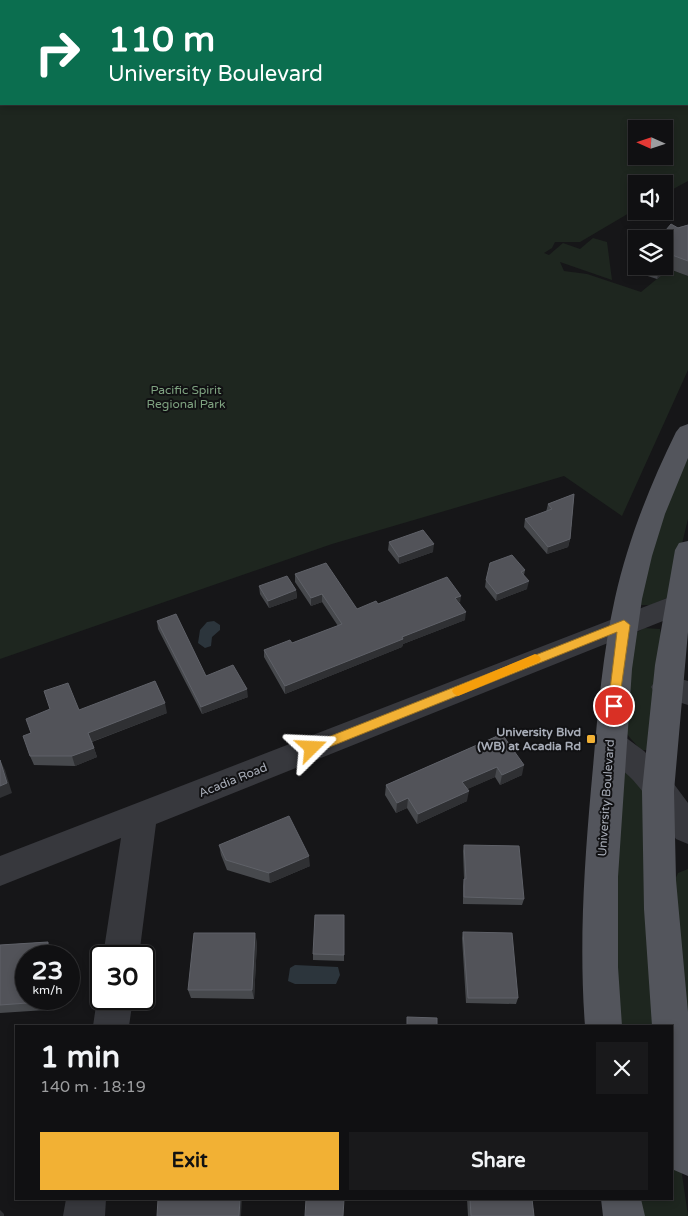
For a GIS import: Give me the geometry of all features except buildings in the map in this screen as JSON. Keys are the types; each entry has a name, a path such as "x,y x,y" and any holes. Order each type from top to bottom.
{"main road":[{"name":"University Boulevard","path":"603,1025 600,993 600,905 610,743 624,625 628,598 649,526 663,486 688,432"},
{"path":"671,1025 661,888 658,790 677,690 682,603 688,550"},
{"path":"673,1042 688,1156"},
{"path":"621,1200 624,1216"}],"street":[{"name":"Acadia Road","path":"0,871 682,603"},
{"path":"610,743 621,749 646,774 688,829"},
{"path":"123,945 141,816"},
{"path":"111,1025 113,1010"},
{"path":"84,1216 86,1200"}],"green space":[{"name":"Pacific Spirit Regional Park","path":"0,105 688,105 688,181 673,189 673,175 628,175 628,214 580,242 555,242 552,248 544,253 549,255 563,243 580,249 593,238 607,242 612,280 560,262 564,271 587,274 641,292 662,275 673,275 673,270 688,276 688,370 622,516 564,476 332,544 0,659"},
{"path":"688,449 688,519 669,597 651,605 640,605 644,564"},
{"path":"644,628 660,629 661,635 647,750 641,750 619,724 631,636"},
{"path":"619,771 627,772 648,794 655,951 662,1025 618,1025 616,1002"},
{"path":"688,869 688,1042 675,880 678,873"},
{"path":"673,1112 688,1216 639,1216 636,1200 673,1200"}],"shaded area":[{"path":"214,621 220,625 220,630 212,637 211,646 205,648 198,643 200,630 207,622"},
{"path":"295,965 338,967 340,975 336,984 295,984 288,981 290,968"}],"slow traffic":[{"path":"458,691 535,659"}],"place":[{"name":"University Blvd (WB) at Acadia Rd","path":"591,739"}],"route":[{"path":"312,748 624,625 614,706"}]}
